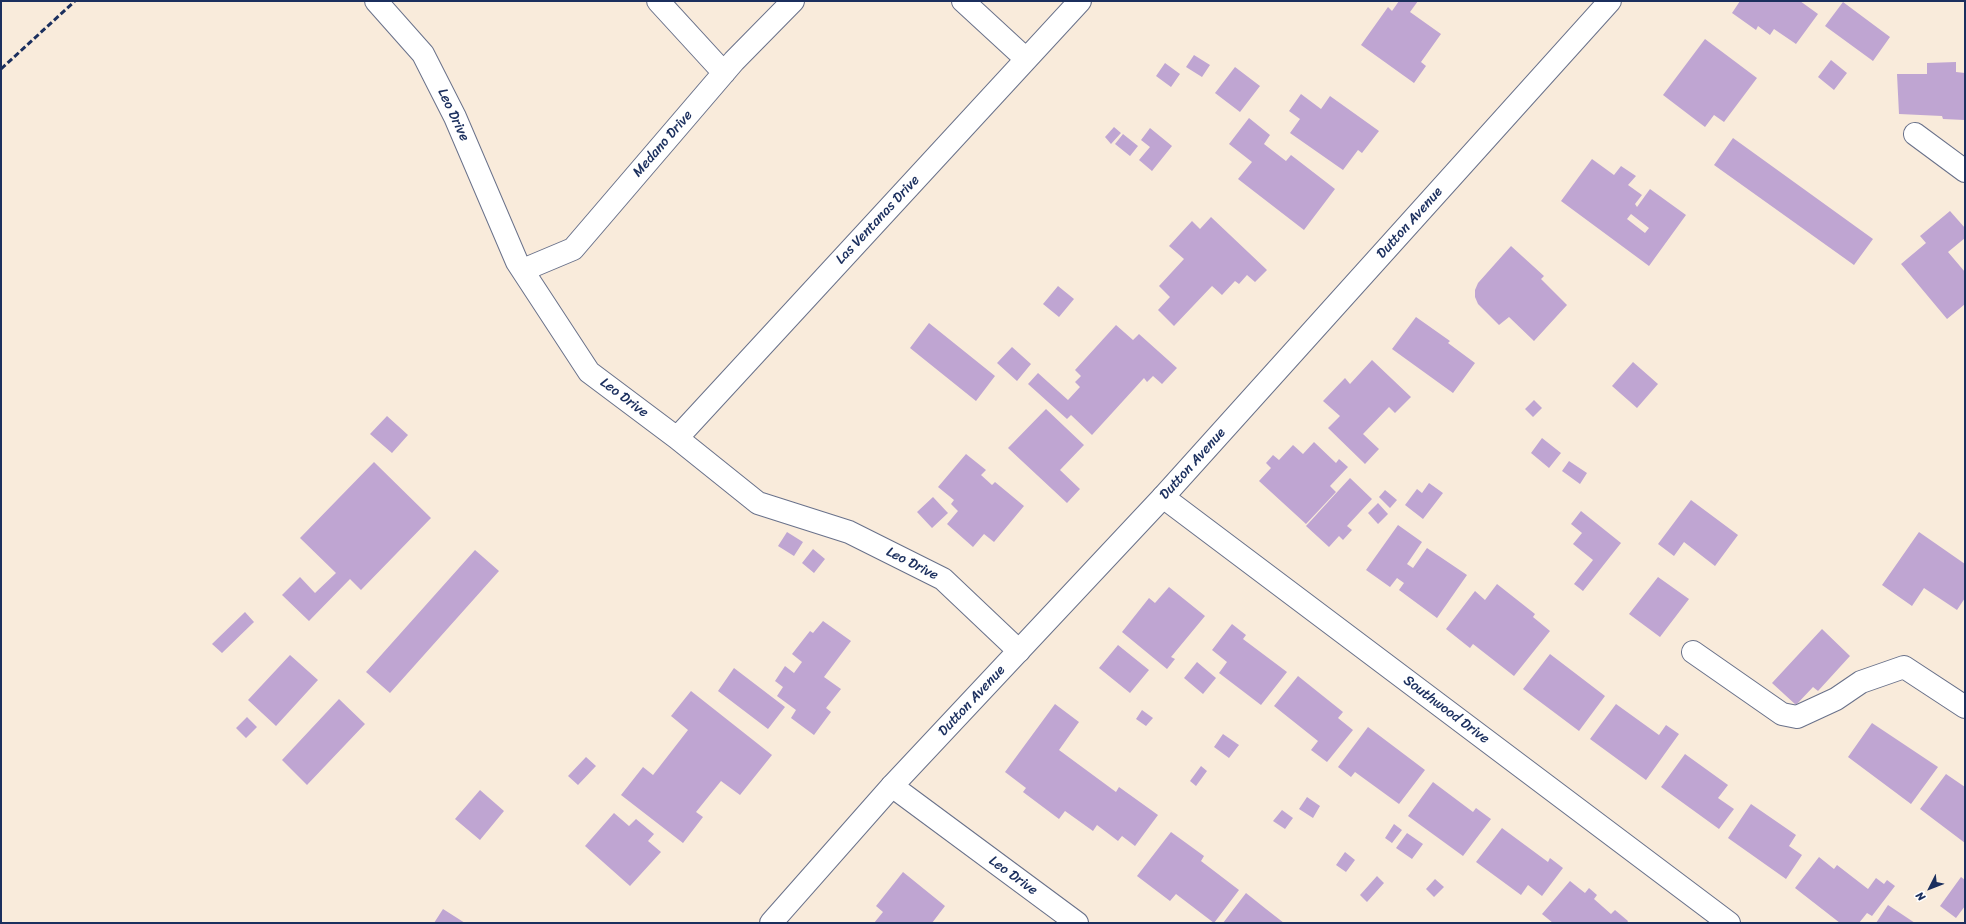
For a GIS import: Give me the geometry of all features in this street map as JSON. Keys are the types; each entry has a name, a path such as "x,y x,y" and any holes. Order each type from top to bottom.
{"street":[{"name":"Leo Drive","path":"376,1 423,54 455,117 517,262 589,372 677,438 758,503 849,532 943,579 1018,651"},
{"path":"658,1 724,73"},
{"name":"Medano Drive","path":"522,270 573,249 724,73 793,1"},
{"path":"963,1 1026,59"},
{"name":"Las Ventanas Drive","path":"677,438 1080,1"},
{"name":"Dutton Avenue","path":"771,923 892,786 1163,497 1610,1"},
{"path":"1915,134 1965,171"},
{"name":"Southwood Drive","path":"1163,497 1729,923"},
{"path":"1693,652 1782,714 1797,718 1836,699 1861,682 1904,668 1965,707"},
{"name":"Leo Drive","path":"892,786 1077,923"}],"building":[{"path":"1399,1 1418,1 1410,12 1441,34 1421,62 1426,66 1414,83 1361,45 1388,7 1392,11"},
{"path":"1740,1 1800,1 1818,14 1796,44 1774,29 1770,35 1758,26 1756,30 1732,13"},
{"path":"1843,2 1890,37 1873,61 1825,26"},
{"path":"1705,39 1757,78 1724,122 1714,115 1705,127 1663,95"},
{"path":"1194,55 1210,65 1202,77 1186,67"},
{"path":"1831,60 1847,73 1834,90 1818,77"},
{"path":"1956,62 1956,72 1965,73 1965,120 1943,119 1942,116 1899,114 1897,74 1927,74 1927,63"},
{"path":"1165,63 1180,74 1171,87 1156,76"},
{"path":"1235,67 1260,86 1240,112 1215,93"},
{"path":"1301,94 1321,109 1330,96 1379,131 1362,153 1358,150 1343,170 1290,133 1300,119 1289,111"},
{"path":"1249,118 1270,135 1264,144 1286,161 1291,155 1335,189 1304,230 1238,179 1252,162 1229,144"},
{"path":"1114,127 1121,133 1111,144 1105,137"},
{"path":"1150,128 1172,146 1152,171 1139,160 1150,147 1141,140"},
{"path":"1123,134 1138,146 1130,156 1115,144"},
{"path":"1733,138 1873,239 1854,265 1714,165"},
{"path":"1592,159 1614,175 1621,166 1636,176 1628,185 1642,195 1635,204 1637,207 1650,189 1686,215 1649,266 1561,201","holes":["1631,214 1649,228 1645,233 1627,219"]},
{"path":"1950,211 1965,228 1965,238 1948,252 1965,272 1965,304 1947,319 1901,264 1926,243 1920,236"},
{"path":"1211,217 1267,270 1255,282 1247,275 1239,284 1235,281 1222,295 1212,286 1174,326 1158,310 1170,297 1159,286 1184,259 1169,246 1192,221 1200,229"},
{"path":"1511,246 1544,276 1541,279 1567,305 1534,341 1509,317 1499,325 1478,304 1475,297 1475,290 1478,283"},
{"path":"1058,286 1074,299 1059,317 1043,304"},
{"path":"1416,317 1450,341 1448,343 1475,363 1453,393 1392,349"},
{"path":"929,323 995,376 976,401 910,348"},
{"path":"1116,325 1133,340 1139,334 1177,368 1162,384 1153,376 1147,382 1144,378 1092,435 1071,415 1067,419 1028,384 1038,373 1068,400 1080,387 1075,382 1081,376 1075,370"},
{"path":"1012,347 1031,364 1017,381 997,363"},
{"path":"1372,360 1411,397 1395,413 1389,407 1363,434 1379,449 1365,464 1328,428 1340,416 1323,401 1345,378 1350,384"},
{"path":"1633,362 1658,384 1637,408 1612,386"},
{"path":"1534,400 1542,408 1533,417 1525,409"},
{"path":"1046,409 1084,445 1060,470 1080,489 1067,503 1008,448"},
{"path":"387,416 408,435 392,453 370,434"},
{"path":"1542,438 1561,453 1549,468 1531,453"},
{"path":"1314,442 1336,463 1339,459 1348,467 1330,486 1336,492 1306,524 1259,481 1271,468 1266,463 1273,455 1279,460 1293,445 1303,454"},
{"path":"966,454 986,470 981,475 992,485 995,482 1024,506 994,542 984,534 973,547 947,524 958,511 951,504 954,500 938,487"},
{"path":"1569,461 1587,473 1580,484 1562,471"},
{"path":"374,462 431,518 361,590 350,579 309,621 282,595 300,577 315,593 336,573 300,538"},
{"path":"1350,478 1372,499 1347,526 1352,530 1343,540 1339,536 1329,547 1306,526"},
{"path":"1429,483 1443,493 1423,519 1405,505 1417,489 1422,493"},
{"path":"1385,490 1397,500 1390,508 1379,497"},
{"path":"933,497 948,513 932,528 917,512"},
{"path":"1691,500 1738,535 1715,566 1684,542 1674,556 1658,544"},
{"path":"1378,503 1388,514 1378,524 1368,513"},
{"path":"1581,511 1621,543 1583,591 1574,584 1593,560 1573,544 1582,533 1571,524"},
{"path":"1398,525 1422,542 1407,564 1413,568 1427,548 1467,575 1437,618 1399,590 1404,583 1397,578 1390,587 1366,570"},
{"path":"787,532 803,542 794,556 778,546"},
{"path":"1919,532 1965,564 1965,598 1957,610 1924,588 1912,606 1882,585"},
{"path":"813,549 825,559 814,573 802,563"},
{"path":"475,550 499,571 390,693 366,672"},
{"path":"1658,577 1689,599 1660,637 1629,614"},
{"path":"1497,584 1535,614 1533,617 1550,631 1514,676 1473,644 1470,648 1446,629 1475,591 1485,600"},
{"path":"1169,587 1205,616 1171,657 1175,659 1167,669 1122,632 1149,598 1155,603"},
{"path":"245,612 254,622 222,653 212,644"},
{"path":"823,621 851,641 824,677 841,689 826,708 831,712 814,735 791,718 796,710 777,696 783,687 775,681 785,666 794,673 802,662 792,654 810,631 813,633"},
{"path":"1232,624 1246,635 1243,639 1287,672 1261,705 1219,673 1227,662 1212,650"},
{"path":"1822,629 1850,656 1818,691 1813,687 1796,705 1772,683"},
{"path":"1118,645 1149,670 1130,693 1099,668"},
{"path":"1550,654 1605,696 1579,731 1523,689"},
{"path":"290,655 318,680 276,726 248,700"},
{"path":"1197,662 1216,678 1203,694 1184,678"},
{"path":"734,668 785,707 768,729 718,691"},
{"path":"1298,676 1343,712 1338,718 1353,730 1327,762 1311,750 1318,741 1274,706"},
{"path":"691,691 772,755 740,795 721,781 696,812 703,817 683,843 621,795 643,767 653,775 688,730 671,716"},
{"path":"339,699 365,724 307,785 282,760"},
{"path":"1055,704 1079,722 1059,750 1116,792 1119,787 1158,815 1135,846 1122,836 1118,841 1097,825 1093,831 1065,811 1059,819 1023,792 1026,788 1005,772"},
{"path":"1616,704 1659,735 1666,725 1679,734 1646,780 1590,739"},
{"path":"1142,710 1153,718 1146,726 1136,719"},
{"path":"247,717 257,727 246,738 236,728"},
{"path":"1872,723 1938,767 1911,804 1848,757"},
{"path":"1368,727 1425,770 1399,804 1355,772 1351,777 1338,767"},
{"path":"1223,734 1239,745 1229,758 1214,747"},
{"path":"1685,754 1728,785 1718,798 1734,809 1719,829 1661,787"},
{"path":"586,757 596,766 578,785 568,776"},
{"path":"1201,766 1207,771 1196,786 1190,781"},
{"path":"1946,774 1965,787 1965,843 1920,809"},
{"path":"1433,782 1473,812 1476,808 1491,819 1463,856 1408,816"},
{"path":"480,790 504,811 480,840 455,819"},
{"path":"1307,797 1320,806 1313,818 1299,809"},
{"path":"1751,804 1796,835 1789,846 1802,855 1786,879 1728,838"},
{"path":"1282,810 1293,818 1285,829 1273,821"},
{"path":"614,813 629,826 636,819 654,834 648,841 661,852 630,886 585,846"},
{"path":"1394,824 1402,830 1392,843 1385,838"},
{"path":"1502,828 1548,862 1550,858 1563,868 1542,896 1528,885 1521,895 1476,862"},
{"path":"1171,832 1204,856 1201,861 1239,890 1214,923 1176,894 1170,901 1137,876"},
{"path":"1407,833 1423,844 1412,859 1396,848"},
{"path":"1345,852 1355,860 1346,872 1336,865"},
{"path":"1819,857 1834,869 1837,865 1868,889 1876,878 1884,884 1887,880 1895,886 1872,916 1867,913 1859,923 1840,923 1795,888"},
{"path":"903,872 945,906 932,923 874,923 883,912 876,906"},
{"path":"1377,876 1384,883 1367,902 1360,895"},
{"path":"1961,877 1965,880 1965,906 1956,918 1940,906"},
{"path":"1435,879 1444,887 1434,897 1426,889"},
{"path":"1570,881 1585,893 1589,888 1597,895 1594,899 1611,914 1615,910 1628,921 1627,923 1553,923 1542,914"},
{"path":"1246,893 1266,909 1284,923 1223,923"},
{"path":"1888,905 1915,923 1876,923"},
{"path":"443,909 465,923 434,923"}],"railway":[{"path":"1,69 75,1"}]}
